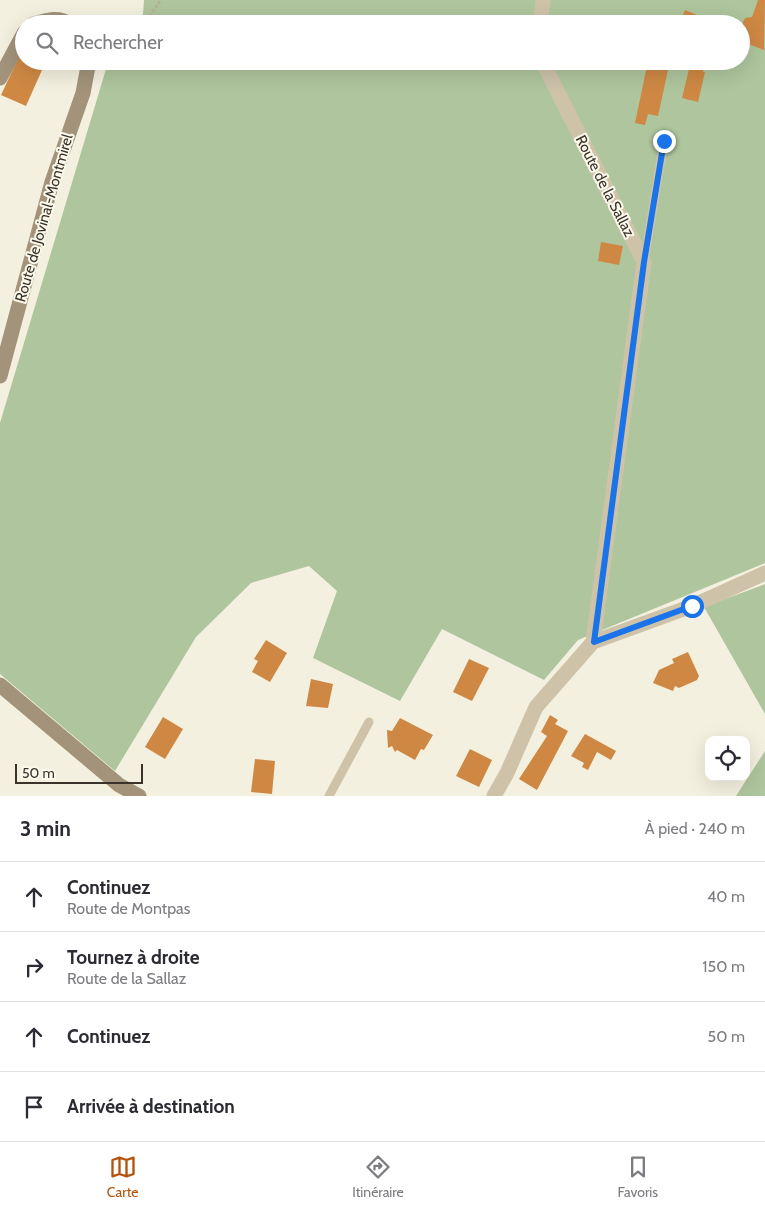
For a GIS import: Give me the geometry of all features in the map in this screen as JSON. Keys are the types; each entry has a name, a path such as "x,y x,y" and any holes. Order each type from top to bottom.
{"street":[{"path":"541,15 543,0"},
{"path":"0,78 15,49"},
{"name":"Route de Jovinal-Montmirel","path":"0,376 52,182 83,92 87,70"},
{"name":"Route de la Sallaz","path":"547,70 644,262"},
{"path":"594,642 644,262"},
{"path":"494,796 507,773 536,707 594,642 692,606 765,573"},
{"path":"0,685 119,785 139,796"}],"lane":[{"path":"644,262 664,141"},
{"path":"329,796 369,722"}],"path":[{"path":"150,15 161,0"}],"green space":[{"path":"144,0 765,0 765,563 578,640 544,680 442,629 400,701 313,658 337,591 309,566 251,583 196,637 115,771 0,674 0,423 106,70 750,70 750,15 143,14"},
{"path":"765,584 765,714 704,607"},
{"path":"765,751 765,796 736,796 746,781 750,781 750,774"}],"building":[{"path":"758,0 765,0 764,50 750,45 750,17 752,17"},
{"path":"685,10 697,15 683,15"},
{"path":"15,65 15,70 42,70 26,106 1,95"},
{"path":"646,70 668,70 658,116 648,114 645,125 635,123"},
{"path":"689,70 703,70 703,72 705,72 698,102 682,98"},
{"path":"601,242 623,246 619,265 598,261"},
{"path":"266,640 287,653 270,682 252,672 258,661 254,659"},
{"path":"688,652 699,676 697,680 679,688 675,686 673,691 653,683 659,670 674,663 672,659"},
{"path":"469,659 489,668 472,701 453,692"},
{"path":"311,679 333,684 328,708 306,706"},
{"path":"550,715 558,720 555,724 568,731 537,790 519,779 547,736 541,732"},
{"path":"163,717 183,729 165,759 145,747"},
{"path":"400,718 433,735 424,750 421,749 415,760 397,750 395,752 392,746 388,748 387,730 392,731"},
{"path":"585,734 616,751 611,760 597,752 588,770 582,767 584,763 571,756"},
{"path":"470,749 492,760 479,787 456,776"},
{"path":"255,759 275,761 272,794 251,792"}],"route":[{"path":"664,141 644,262 594,642 692,606"}]}
